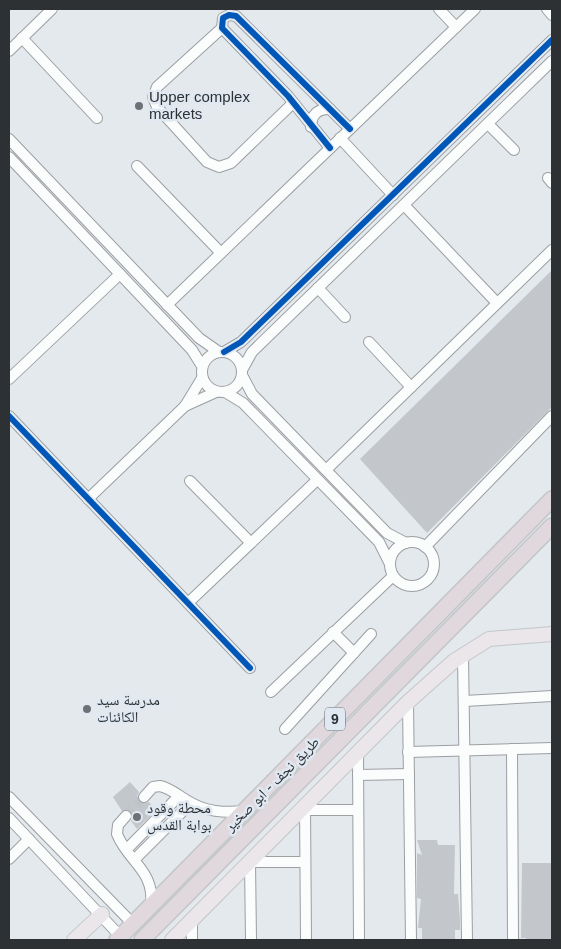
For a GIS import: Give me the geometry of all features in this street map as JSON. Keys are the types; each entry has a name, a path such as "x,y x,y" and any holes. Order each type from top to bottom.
{"highway":[{"name":"طريق نجف - ابو صخير","path":"119,938 552,499"},
{"name":"طريق نجف - ابو صخير","path":"142,940 547,538 552,526"}],"main road":[{"path":"172,940 408,702 454,661 489,638 552,634"},
{"path":"74,940 102,914"}],"street":[{"path":"9,51 52,9"},
{"path":"438,9 456,27"},
{"path":"167,305 475,9"},
{"path":"547,9 552,16"},
{"path":"330,148 293,103 222,28 222,21 226,16 236,16 350,129"},
{"path":"222,28 157,87 154,94 154,101 157,107 207,162 219,167 231,163 293,103"},
{"path":"22,38 97,118"},
{"path":"202,366 209,356 222,352 241,342 552,40"},
{"path":"185,406 237,386 252,352 552,62"},
{"path":"311,127 312,118 317,112 330,109"},
{"path":"488,124 514,150"},
{"path":"340,138 393,195"},
{"path":"9,139 199,338 222,352 234,356 252,394 387,533 406,543 419,544 425,547 434,561 430,578 415,586 399,582 393,576 390,564 379,542 243,403 205,384 202,378 202,366 192,350 9,157"},
{"path":"137,166 221,253"},
{"path":"404,205 497,304"},
{"path":"326,470 552,250"},
{"path":"9,379 120,274"},
{"path":"318,288 345,317"},
{"path":"369,342 411,387"},
{"path":"88,499 185,406 202,378"},
{"path":"9,416 250,668"},
{"path":"425,547 552,416"},
{"path":"188,603 318,480"},
{"path":"190,482 251,543"},
{"path":"390,564 395,551 406,543"},
{"path":"271,692 393,576"},
{"path":"333,632 354,652"},
{"path":"286,729 370,634"},
{"path":"463,655 467,940"},
{"path":"464,701 552,696"},
{"path":"408,702 411,940"},
{"path":"408,752 552,748"},
{"path":"512,749 513,940"},
{"path":"358,752 359,940"},
{"path":"358,775 409,774"},
{"path":"144,797 153,788 160,786 191,803 219,812 244,811"},
{"path":"127,849 179,796"},
{"path":"9,797 134,924"},
{"path":"134,859 191,803"},
{"path":"306,940 305,808 358,810"},
{"path":"126,816 118,825 117,834 143,869 151,886 151,906"},
{"path":"9,818 102,914 119,938"},
{"path":"9,859 29,840"},
{"path":"251,940 250,862 304,862"},
{"path":"192,920 192,940"}],"building":[{"path":"552,270 552,407 427,533 360,459"},
{"path":"130,782 139,792 137,796 139,802 143,804 149,802 156,810 137,829 131,821 133,817 131,811 122,811 113,797"},
{"path":"417,840 437,840 438,845 455,845 454,894 458,894 460,930 455,930 455,940 422,940 422,928 418,928 421,899 417,898 417,853 422,855"},
{"path":"522,863 552,863 551,940 526,940 526,938 521,938"}],"tunnel":[{"path":"126,816 144,797"}],"cycle path":[{"path":"330,148 288,96 222,28 223,18 229,15 236,16 350,129"},
{"path":"224,352 241,342 552,40"},
{"path":"9,416 250,668"}],"place":[{"name":"Upper complex markets","path":"139,106"},
{"name":"مدرسة سيد الكائنات","path":"87,709"},
{"name":"محطة وقود بوابة القدس","path":"137,817"}]}
